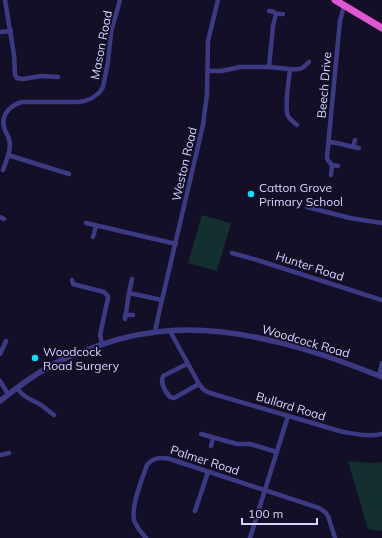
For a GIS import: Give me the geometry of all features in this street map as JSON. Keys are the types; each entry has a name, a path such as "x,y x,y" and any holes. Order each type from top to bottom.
{"highway":[{"path":"335,0 382,28"}],"street":[{"path":"5,0 16,78 23,79 41,76 58,77"},
{"name":"Mason Road","path":"4,170 8,155 9,139 4,127 4,120 10,108 22,102 85,101 99,93 103,88 108,62 111,32 120,0"},
{"name":"Weston Road","path":"155,332 203,126 208,71 208,40 218,0"},
{"name":"Beech Drive","path":"331,175 332,165 327,159 340,21 344,6"},
{"path":"269,11 276,14 283,14"},
{"path":"269,67 273,26 276,14"},
{"path":"0,32 10,31"},
{"path":"208,71 221,71 240,66 298,70 302,69 309,62"},
{"path":"290,70 286,107 287,114 297,125"},
{"path":"353,147 355,140"},
{"path":"329,142 359,148"},
{"path":"8,155 69,174"},
{"path":"332,165 338,166"},
{"path":"307,207 350,218 382,223"},
{"path":"86,223 176,244"},
{"path":"93,237 96,226"},
{"name":"Hunter Road","path":"232,253 382,300"},
{"path":"132,279 125,317 133,315"},
{"path":"72,283 104,292 108,296 100,335 102,344"},
{"path":"129,293 162,300"},
{"name":"Woodcock Road","path":"0,401 52,364 102,344 130,336 170,331 187,330 225,333 273,341 322,354 381,377"},
{"name":"Bullard Road","path":"170,331 187,364 204,390 342,432 364,435 382,434"},
{"path":"0,354 6,341"},
{"path":"381,377 382,363"},
{"path":"187,364 163,376 162,383 168,394 170,397 174,398 199,384"},
{"path":"0,381 8,394"},
{"path":"17,388 26,398 40,405 54,415"},
{"path":"250,538 288,416"},
{"path":"201,434 237,444 250,444 277,452"},
{"path":"211,446 213,438"},
{"path":"0,455 9,453"},
{"name":"Palmer Road","path":"146,538 134,520 134,505 147,465 156,458 163,457 319,508 328,516 335,538"},
{"path":"195,511 208,472"}],"green space":[{"path":"202,215 231,223 217,271 188,263"},
{"path":"348,461 373,463 382,462 382,531 368,529"}],"place":[{"name":"Catton Grove Primary School","path":"251,194"},
{"name":"Woodcock Road Surgery","path":"35,358"}]}
